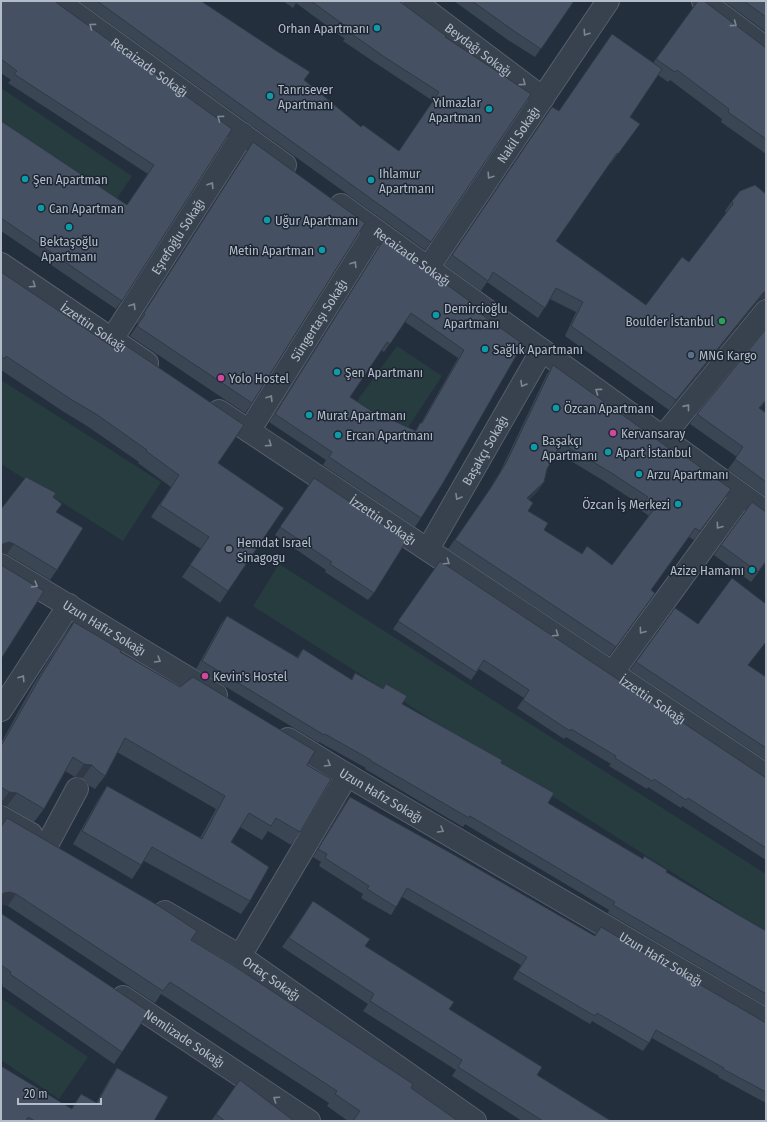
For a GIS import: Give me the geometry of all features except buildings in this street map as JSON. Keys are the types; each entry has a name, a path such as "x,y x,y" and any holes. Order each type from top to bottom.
{"street":[{"name":"Beydağı Sokağı","path":"414,1 543,98"},
{"name":"Nakil Sokağı","path":"428,268 608,1"},
{"path":"703,1 766,48"},
{"name":"Recaizade Sokağı","path":"70,4 299,175"},
{"name":"Eşrefoğlu Sokağı","path":"112,339 243,134"},
{"name":"Recaizade Sokağı","path":"325,194 766,512"},
{"name":"Süngertaşı Sokağı","path":"249,431 375,230"},
{"name":"İzzettin Sokağı","path":"1,264 164,374"},
{"path":"662,438 766,311"},
{"name":"Başakçı Sokağı","path":"428,549 542,350"},
{"name":"İzzettin Sokağı","path":"204,400 766,775"},
{"path":"613,672 742,495"},
{"name":"Uzun Hafız Sokağı","path":"1,565 234,706"},
{"path":"1,710 69,605"},
{"name":"Uzun Hafız Sokağı","path":"274,731 766,1020"},
{"name":"Ortaç Sokağı","path":"347,775 240,956 475,1121"},
{"path":"1,817 55,848 77,789"},
{"path":"151,904 240,956"},
{"name":"Nemlizade Sokağı","path":"106,986 308,1121"}],"green space":[{"path":"1,88 132,176 112,206 1,131"},
{"path":"397,346 442,376 405,432 357,401"},
{"path":"1,380 161,482 123,541 1,464"},
{"path":"279,564 766,874 766,932 253,606"},
{"path":"1,998 88,1057 59,1099 1,1060"}],"place":[{"name":"Orhan Apartmanı","path":"377,28"},
{"name":"Tanrısever Apartmanı","path":"270,96"},
{"name":"Yılmazlar Apartman","path":"489,109"},
{"name":"Şen Apartman","path":"25,179"},
{"name":"Ihlamur Apartmanı","path":"371,180"},
{"name":"Can Apartman","path":"41,208"},
{"name":"Uğur Apartmanı","path":"267,220"},
{"name":"Bektaşoğlu Apartmanı","path":"69,227"},
{"name":"Metin Apartman","path":"322,250"},
{"name":"Demircioğlu Apartmanı","path":"436,315"},
{"name":"Boulder İstanbul","path":"722,321"},
{"name":"Sağlık Apartmanı","path":"485,349"},
{"name":"MNG Kargo","path":"691,355"},
{"name":"Şen Apartmanı","path":"337,372"},
{"name":"Yolo Hostel","path":"221,378"},
{"name":"Özcan Apartmanı","path":"556,408"},
{"name":"Murat Apartmanı","path":"309,415"},
{"name":"Kervansaray","path":"613,433"},
{"name":"Ercan Apartmanı","path":"338,435"},
{"name":"Başakçı Apartmanı","path":"534,447"},
{"name":"Apart İstanbul","path":"608,452"},
{"name":"Arzu Apartmanı","path":"639,474"},
{"name":"Özcan İş Merkezi","path":"678,504"},
{"name":"Hemdat Israel Sinagogu","path":"229,549"},
{"name":"Azize Hamamı","path":"752,570"},
{"name":"Kevin's Hostel","path":"205,676"}]}
